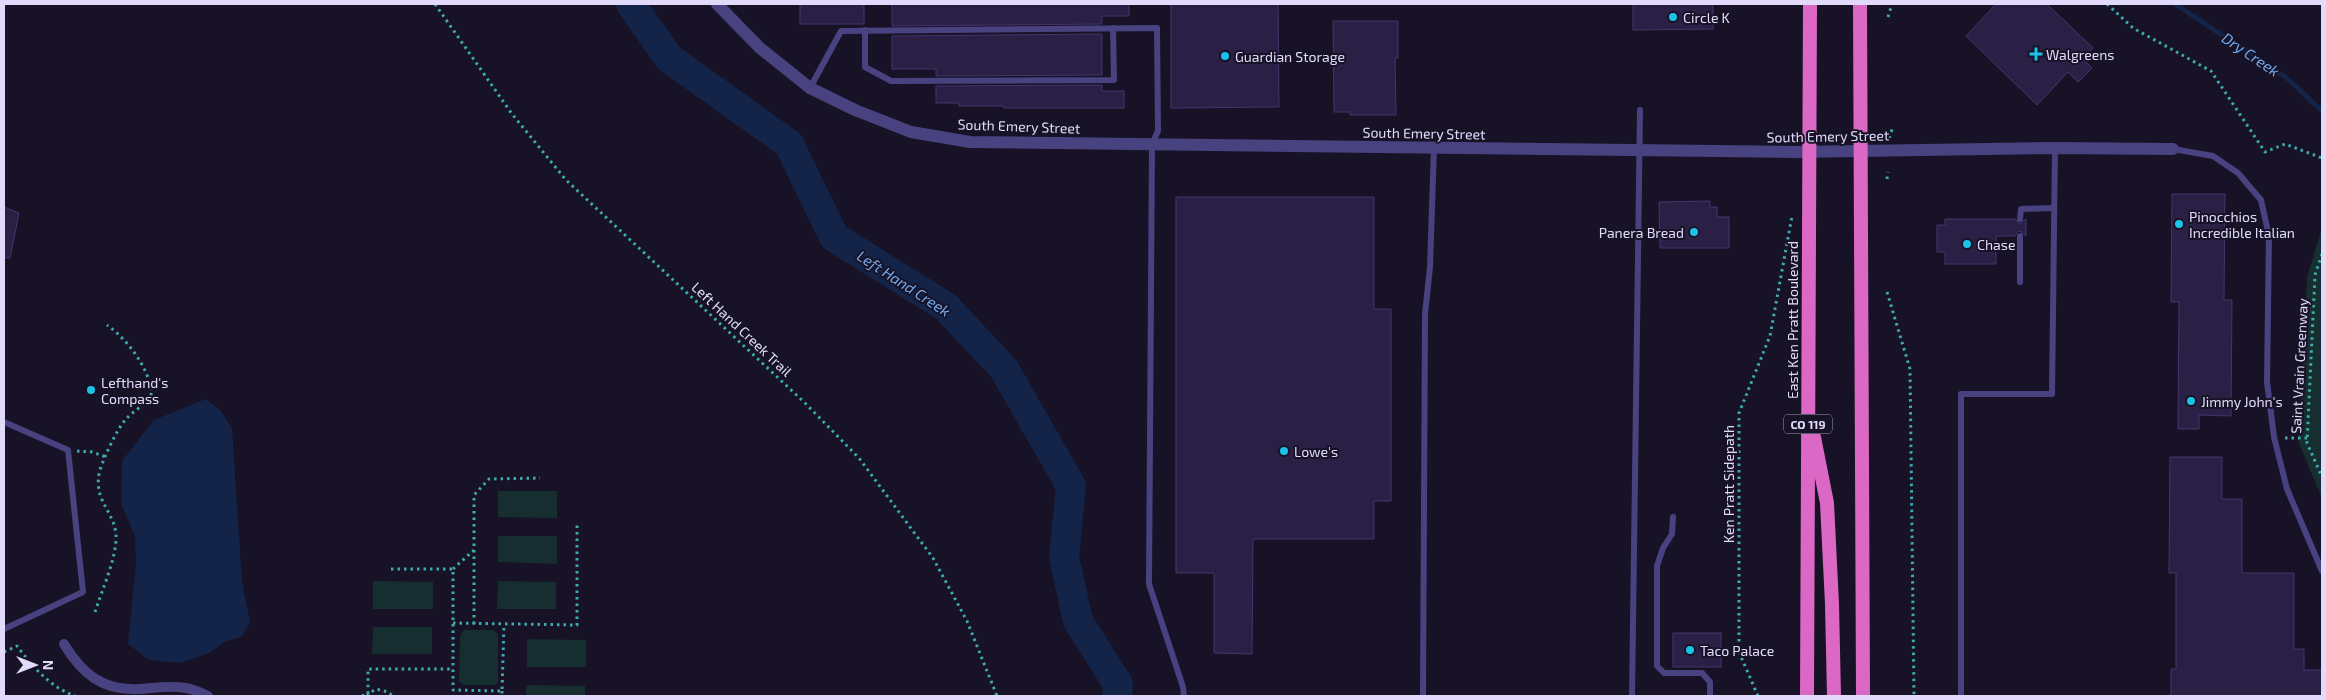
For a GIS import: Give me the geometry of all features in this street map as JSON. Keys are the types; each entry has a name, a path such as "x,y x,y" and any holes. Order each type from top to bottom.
{"highway":[{"name":"East Ken Pratt Boulevard","path":"1807,696 1810,4"},
{"path":"1860,4 1863,696"},
{"path":"1808,409 1827,503 1834,696"}],"street":[{"name":"South Emery Street","path":"717,4 760,48 810,88 855,110 904,129 931,136 970,142 1809,152 2055,148 2173,149"},
{"path":"64,644 74,662 91,678 115,686 137,689 168,686 188,688 208,696"}],"lane":[{"path":"866,30 866,67 891,81 1114,80 1114,28"},
{"path":"810,88 841,31 1157,28 1158,131 1152,144 1149,584 1183,687 1184,696"},
{"path":"1632,696 1640,110"},
{"path":"1422,696 1425,314 1430,267 1434,148"},
{"path":"1961,696 1961,394 2052,394 2055,148"},
{"path":"2173,149 2213,156 2238,173 2261,200 2269,236 2268,382 2274,438 2287,489 2322,571"},
{"path":"2020,219 2021,209 2053,208"},
{"path":"2020,236 2020,282"},
{"path":"4,422 68,450 83,592 4,629"},
{"path":"1673,517 1672,534 1662,548 1657,566 1657,666 1664,672 1702,673 1710,682 1710,696"}],"path":[{"name":"Left Hand Creek Trail","path":"435,4 512,114 566,180 589,204 804,402 859,458 933,558 966,621 997,696"},
{"path":"1888,16 1892,4"},
{"path":"2107,4 2133,28 2211,71 2265,152 2285,144 2322,158"},
{"path":"1888,140 1893,127"},
{"path":"1884,133 1891,133"},
{"path":"1887,179 1888,172"},
{"name":"Ken Pratt Sidepath","path":"1758,696 1739,652 1739,412 1770,336 1792,216"},
{"name":"Saint Vrain Greenway","path":"2322,254 2315,276 2307,438 2307,443 2322,477"},
{"path":"1887,292 1910,370 1914,696"},
{"path":"95,612 115,548 116,534 114,523 102,502 99,491 100,470 124,420 147,401 152,392 139,360 120,335 107,325"},
{"path":"2274,438 2307,438"},
{"path":"68,450 92,452 106,457"},
{"path":"474,624 474,495 489,479 540,478"},
{"path":"453,623 576,625 577,524"},
{"path":"391,569 453,570 474,550"},
{"path":"453,570 453,690 502,691"},
{"path":"502,696 504,624"},
{"path":"4,652 17,646 32,666 62,692 75,696"},
{"path":"368,695 368,669 453,669"},
{"path":"362,696 368,695 376,689 388,692 393,696"}],"green space":[{"path":"2322,228 2322,498 2299,444 2307,277"},
{"path":"498,491 557,491 557,518 498,517"},
{"path":"498,536 557,536 557,564 498,562"},
{"path":"373,581 433,582 433,609 373,609"},
{"path":"498,581 556,582 556,609 497,609"},
{"path":"373,627 432,627 432,654 372,654"},
{"path":"464,630 494,630 498,635 498,682 495,685 464,685 459,681 460,635"},
{"path":"527,639 586,640 586,667 527,667"},
{"path":"526,685 585,686 585,696 526,696"}],"water":[{"path":"206,399 221,411 232,429 242,581 250,623 241,637 226,641 209,653 180,663 149,660 128,644 136,564 135,536 121,504 122,461 154,420"}],"building":[{"path":"800,4 864,4 864,24 800,24"},
{"path":"892,4 1129,4 1129,16 1102,16 1102,24 892,26"},
{"name":"Guardian Storage","path":"1171,4 1278,4 1279,107 1171,108"},
{"name":"Circle K","path":"1633,4 1713,4 1713,29 1633,30"},
{"name":"Walgreens","path":"1996,4 2047,4 2093,48 2083,59 2092,68 2078,82 2068,72 2037,105 1966,36"},
{"path":"1333,21 1398,21 1398,58 1395,58 1396,115 1350,115 1350,112 1334,112"},
{"path":"1102,34 1102,75 936,76 936,69 892,69 892,36"},
{"path":"1102,85 1102,91 1124,91 1124,108 1004,108 1004,106 959,106 959,103 936,103 936,86"},
{"path":"2172,194 2225,194 2224,300 2232,300 2231,416 2199,415 2199,429 2178,429 2179,302 2171,302"},
{"name":"Lowe's","path":"1176,197 1374,197 1374,309 1391,309 1391,501 1374,501 1374,539 1253,539 1252,654 1214,653 1214,573 1176,573"},
{"name":"Panera Bread","path":"1710,201 1710,207 1717,207 1717,217 1729,217 1729,248 1660,248 1659,202"},
{"path":"4,207 19,213 10,258 4,258"},
{"name":"Chase","path":"1945,219 2015,219 2020,224 2026,219 2026,236 2020,231 2015,236 1996,236 1996,264 1945,264 1945,252 1937,252 1937,225 1945,225"},
{"path":"2170,457 2222,457 2222,499 2242,499 2242,573 2294,573 2294,649 2304,649 2304,670 2322,670 2322,696 2171,696 2171,669 2176,669 2176,573 2169,573"},
{"path":"1673,633 1721,633 1721,667 1673,667"}],"waterway":[{"name":"Left Hand Creek","path":"631,4 669,58 789,144 834,237 946,307 1004,369 1071,486 1064,557 1078,621 1118,684 1117,696"},
{"name":"Dry Creek","path":"2175,4 2288,79 2322,111"}],"place":[{"name":"Circle K","path":"1673,17"},
{"name":"Walgreens","path":"2036,54"},
{"name":"Guardian Storage","path":"1225,56"},
{"name":"Pinocchios Incredible Italian","path":"2179,224"},
{"name":"Panera Bread","path":"1694,232"},
{"name":"Chase","path":"1967,244"},
{"name":"Lefthand's Compass","path":"91,390"},
{"name":"Jimmy John's","path":"2191,401"},
{"name":"Lowe's","path":"1284,451"},
{"name":"Taco Palace","path":"1690,650"}]}
